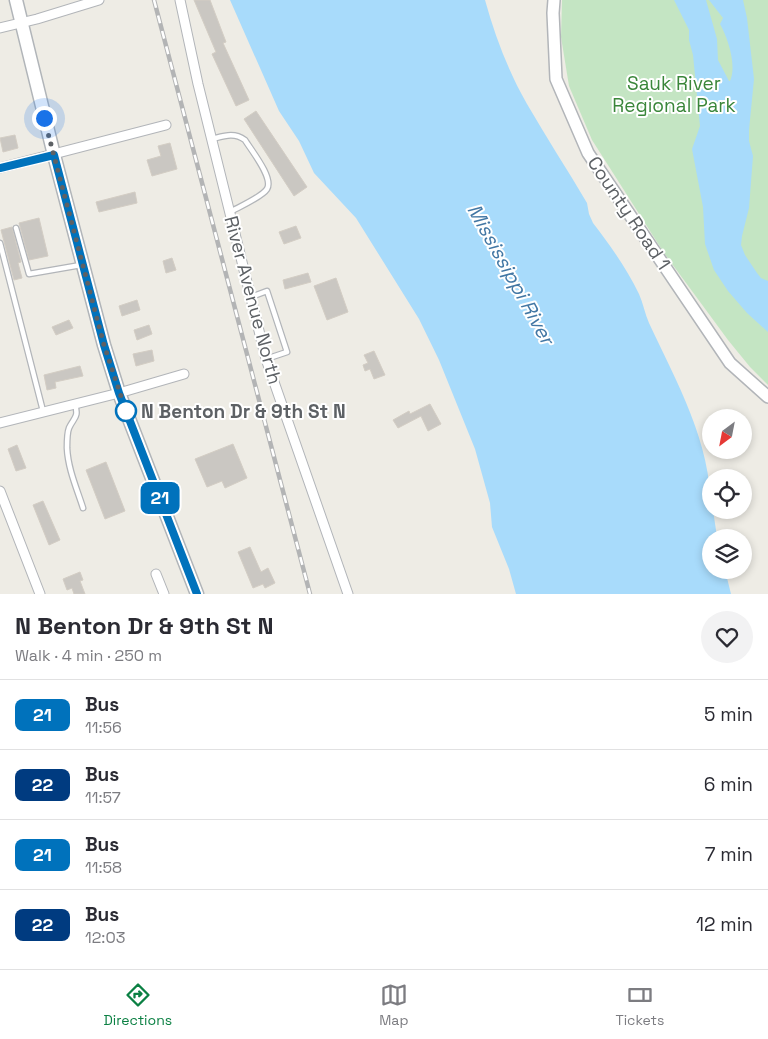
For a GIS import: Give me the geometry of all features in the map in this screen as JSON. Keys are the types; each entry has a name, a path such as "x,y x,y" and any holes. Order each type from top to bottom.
{"main road":[{"path":"16,0 104,345 119,393 197,594"}],"street":[{"path":"0,28 99,0"},
{"name":"River Avenue North","path":"180,0 266,359 348,594"},
{"name":"County Road 1","path":"554,0 556,78 588,153 730,363 768,397"},
{"path":"0,168 166,125"},
{"path":"0,423 119,393 184,374"},
{"path":"0,491 40,594"},
{"path":"156,574 164,594"}],"lane":[{"path":"212,139 229,135 240,136 245,140 266,173 269,182 267,190 230,212"},
{"path":"16,228 29,274 83,264"},
{"path":"0,243 43,411"},
{"path":"250,297 266,291 287,352 266,359"},
{"path":"75,404 78,412 76,419 68,429 67,448 70,471 84,508"}],"green space":[{"name":"Sauk River Regional Park","path":"562,0 768,0 768,385 728,340 664,253 592,140 569,86 561,37"}],"water":[{"name":"Mississippi River","path":"230,0 485,0 498,40 520,92 587,203 593,223 618,257 634,285 649,323 681,391 699,437 702,459 704,459 706,469 702,469 702,519 714,519 716,529 702,529 702,579 727,579 731,594 516,594 509,569 492,527 490,503 475,449 439,360 419,319 356,218 314,173 299,141 279,111"},
{"path":"674,0 706,0 717,39 718,60 730,81 733,68 729,44 720,24 723,18 709,0 743,0 754,79 749,130 749,141 753,156 749,208 741,245 757,273 761,278 768,281 768,332 747,313 728,291 714,270 705,244 703,207 692,149 700,126 693,55 689,40 689,30"}],"building":[{"path":"194,0 210,0 226,42 223,43 249,100 236,106 212,54 216,52"},
{"path":"256,111 307,187 294,196 244,119"},
{"path":"15,135 18,148 3,152 0,138"},
{"path":"170,143 177,169 152,176 147,160 161,156 158,146"},
{"path":"135,192 137,203 99,212 96,202"},
{"path":"39,218 48,256 29,260 19,223"},
{"path":"296,226 301,238 284,244 279,232"},
{"path":"12,227 21,262 18,263 22,278 14,280 1,230"},
{"path":"172,258 176,270 166,273 163,261"},
{"path":"308,273 311,282 285,289 283,280"},
{"path":"336,278 348,312 327,320 314,286"},
{"path":"137,300 140,310 122,316 119,306"},
{"path":"69,320 73,328 56,335 52,327"},
{"path":"149,325 152,334 137,340 134,330"},
{"path":"152,350 154,361 136,366 133,354"},
{"path":"374,351 385,375 374,379 370,369 365,371 363,365 368,363 364,355"},
{"path":"80,366 83,376 55,382 56,388 47,390 44,375"},
{"path":"430,404 441,424 428,431 421,416 398,428 393,420 409,411 410,414"},
{"path":"233,444 247,478 225,488 222,481 207,487 195,459"},
{"path":"17,445 26,468 16,471 8,449"},
{"path":"106,462 125,511 105,519 86,470"},
{"path":"43,501 60,540 49,545 33,505"},
{"path":"250,547 261,572 268,568 275,583 265,588 263,584 253,588 238,552"},
{"path":"80,572 83,580 80,581 85,594 74,594 72,588 67,590 63,579"}],"railway":[{"path":"154,0 310,594"}],"bus line":[{"name":"21","path":"0,168 54,155 104,345 119,393 197,594"}],"place":[{"name":"N Benton Dr & 9th St N","path":"126,411"}],"route":[{"path":"44,118 104,345 126,411"}]}
